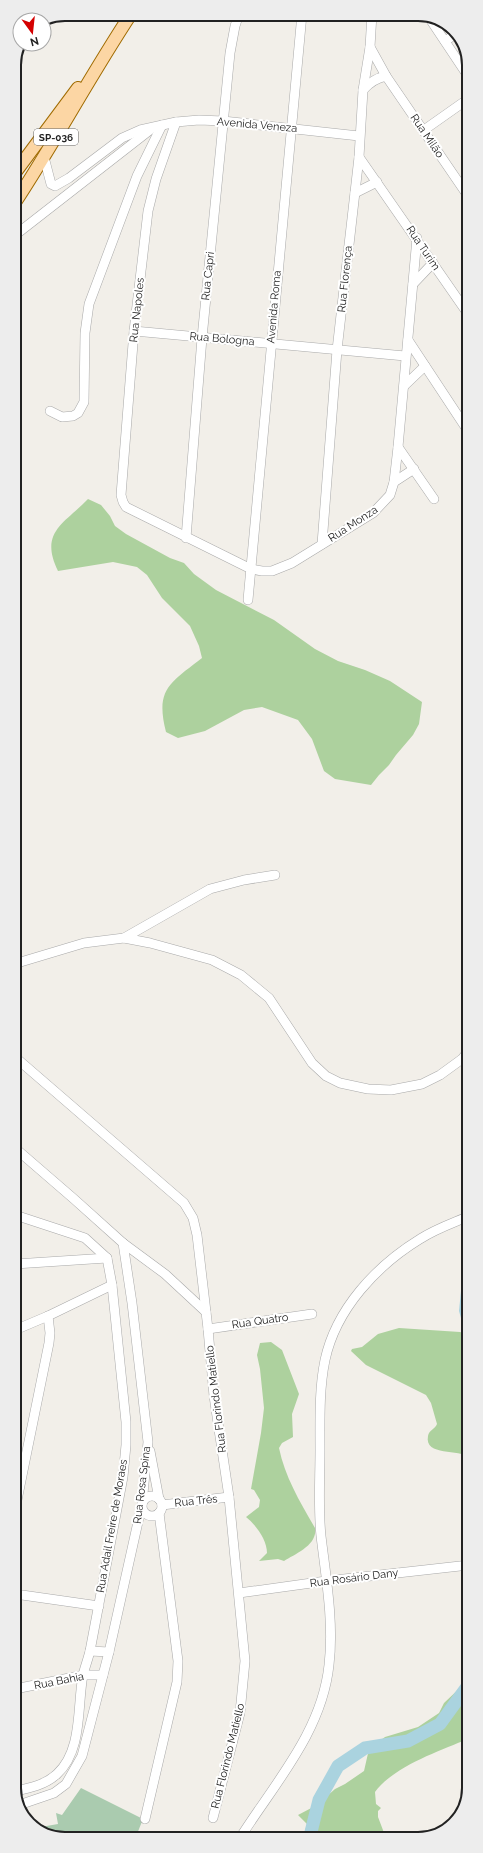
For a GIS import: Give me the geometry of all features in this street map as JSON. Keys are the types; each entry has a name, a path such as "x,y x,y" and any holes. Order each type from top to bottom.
{"main road":[{"name":"SP-036","path":"21,193 44,158 96,68 126,21"},
{"name":"SP-036","path":"21,163 85,78 96,68"},
{"path":"29,151 36,152 44,158"}],"street":[{"name":"Rua Capri","path":"186,538 202,338 223,121 230,53 237,21"},
{"name":"Avenida Roma","path":"248,600 290,128 301,21"},
{"name":"Rua Florença","path":"322,544 337,350 359,157 363,90 370,47 372,21"},
{"path":"433,24 462,67"},
{"path":"445,41 452,37"},
{"name":"Rua Milão","path":"370,47 386,76 462,187"},
{"path":"363,90 371,81 386,76"},
{"path":"424,130 462,103"},
{"name":"Avenida Veneza","path":"44,158 49,179 51,184 55,186 69,178 122,138 159,125 176,122 199,120 223,121 360,136"},
{"name":"Rua Napoles","path":"123,502 121,495 134,331 148,211 156,179 176,122"},
{"name":"Avenida Veneza","path":"21,231 159,125"},
{"path":"50,411 62,417 73,416 78,413 84,402 85,333 89,304 137,176 159,125"},
{"name":"Rua Turim","path":"359,157 433,263 462,298"},
{"path":"355,192 377,182"},
{"name":"Rua Monza","path":"123,502 126,507 186,538 251,569 262,571 280,568 292,563 373,513 390,495 394,482 417,238"},
{"path":"413,284 433,263"},
{"name":"Rua Bologna","path":"134,331 405,356"},
{"path":"408,340 462,422"},
{"path":"404,386 425,366"},
{"path":"398,447 434,499"},
{"path":"394,482 414,469"},
{"path":"124,938 210,889 244,880 275,875"},
{"path":"21,962 84,943 124,938 150,943 212,960 241,975 269,998 312,1063 326,1076 340,1082 368,1089 391,1090 422,1084 440,1075 462,1059"},
{"name":"Rua Florindo Matiello","path":"21,1063 134,1158 189,1210 197,1235 214,1396 230,1497 245,1661 240,1713 213,1818"},
{"path":"21,1153 123,1243 165,1274 206,1312"},
{"path":"21,1217 85,1238 107,1258"},
{"path":"244,1832 295,1757 319,1711 329,1664 330,1631 319,1514 319,1416 325,1360 334,1332 348,1306 368,1281 389,1261 420,1238 462,1219"},
{"name":"Rua Rosa Spina","path":"24,1804 54,1794 66,1784 82,1756 109,1652 142,1504 148,1442 132,1303 123,1243"},
{"path":"21,1264 107,1258"},
{"name":"Rua Adail Freire de Moraes","path":"21,1790 37,1786 57,1774 70,1758 75,1737 84,1675 90,1651 123,1477 126,1445 126,1422 112,1285 107,1258"},
{"path":"21,1327 112,1285"},
{"name":"Rua Quatro","path":"208,1329 312,1314"},
{"path":"21,1471 49,1343 50,1333 48,1316"},
{"path":"145,1819 177,1682 178,1661 160,1506 148,1442"},
{"path":"149,1496 154,1496 160,1506 155,1515 145,1513 142,1509 144,1499 149,1496"},
{"name":"Rua Três","path":"160,1506 230,1497"},
{"name":"Rua Rosário Dany","path":"239,1593 326,1580 462,1566"},
{"path":"21,1595 98,1606"},
{"path":"90,1651 109,1652"},
{"name":"Rua Bahia","path":"21,1688 84,1675 103,1675"}],"green space":[{"path":"88,499 101,505 110,516 115,526 126,534 170,558 184,563 194,574 216,590 274,620 315,649 338,661 365,670 390,681 422,702 419,724 413,735 371,785 335,779 324,771 312,739 298,720 262,707 244,710 205,731 178,738 166,732 162,706 164,696 168,688 181,674 202,658 199,646 190,626 162,598 147,575 137,567 113,562 58,571 51,547 53,538 63,522"},
{"path":"399,1328 462,1333 462,1454 437,1450 431,1447 428,1443 428,1436 437,1424 431,1403 426,1395 366,1365 351,1351 352,1349 362,1347 378,1334"},
{"path":"271,1342 282,1350 299,1394 292,1414 293,1437 282,1443 279,1448 289,1479 315,1528 315,1534 309,1544 284,1561 278,1559 259,1561 267,1553 267,1548 257,1528 246,1517 259,1507 260,1500 254,1490 251,1489 264,1408 257,1355 260,1343"},
{"path":"462,1686 462,1741 431,1754 405,1767 383,1783 375,1792 376,1804 381,1808 378,1811 378,1817 384,1832 305,1832 307,1824 298,1815 317,1805 335,1789 364,1771 369,1749 385,1737 418,1727 439,1713 444,1703"},
{"path":"81,1788 143,1819 138,1832 62,1832 44,1826 58,1824 56,1813 62,1815"}],"water":[{"path":"462,1281 462,1318 459,1311"}],"waterway":[{"path":"311,1832 319,1800 338,1766 365,1748 408,1741 440,1724 462,1694"}]}
